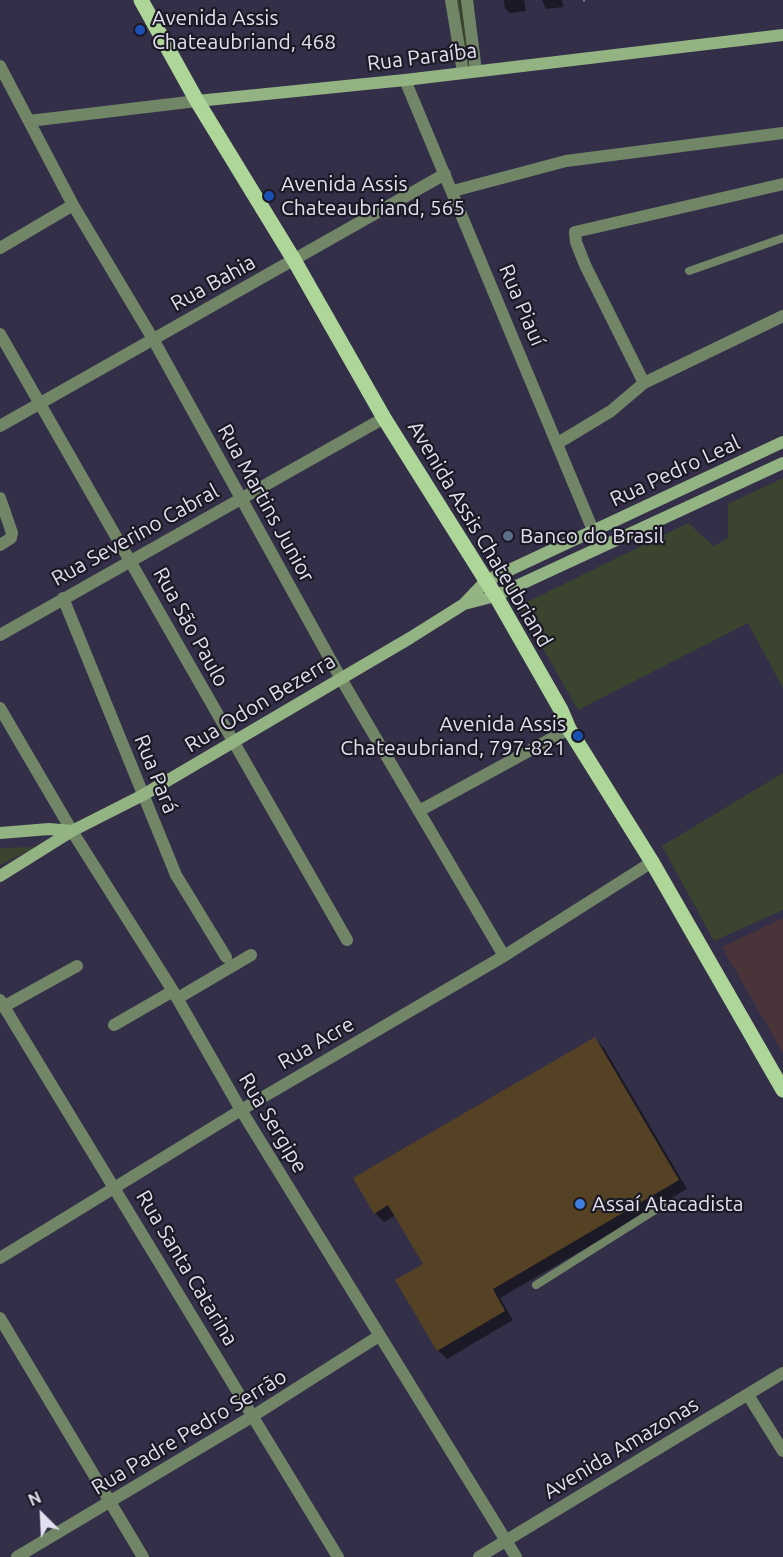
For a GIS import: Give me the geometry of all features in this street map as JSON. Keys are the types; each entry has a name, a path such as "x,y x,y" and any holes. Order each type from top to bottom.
{"main road":[{"name":"Avenida Assis Chateubriand","path":"141,0 197,101 294,260 384,418 495,596 561,710 569,729 652,862 783,1090"},
{"name":"Rua Paraíba","path":"197,101 405,80 783,35"},
{"name":"Rua Pedro Leal","path":"486,581 783,442"},
{"name":"Rua Pedro Leal","path":"495,596 783,464"},
{"name":"Rua Odon Bezerra","path":"0,876 72,831 143,795 464,604 486,581"},
{"name":"Rua Odon Bezerra","path":"464,604 495,596"},
{"path":"0,833 49,829 72,831"}],"street":[{"path":"452,0 463,72"},
{"path":"467,0 476,71"},
{"name":"Rua Martins Junior","path":"0,66 73,205 153,339 340,677 504,956"},
{"name":"Rua Piauí","path":"405,80 600,547"},
{"name":"Rua Paraíba","path":"29,121 197,101"},
{"path":"453,191 566,161 783,134"},
{"name":"Rua Bahia","path":"0,426 445,174"},
{"path":"644,383 585,265 576,242 575,232 783,184"},
{"path":"0,248 73,205"},
{"path":"558,443 610,411 644,383 783,316"},
{"name":"Rua São Paulo","path":"0,334 42,402 347,940"},
{"name":"Rua Severino Cabral","path":"0,635 384,418"},
{"path":"0,498 12,533 7,542 0,544"},
{"name":"Rua Pará","path":"63,598 143,795 189,900 226,957"},
{"name":"Rua Sergipe","path":"0,708 72,831 175,994 241,1110 516,1557"},
{"path":"419,811 569,729"},
{"name":"Rua Acre","path":"0,1258 241,1110 504,956 652,862"},
{"path":"114,1024 251,955"},
{"path":"2,1003 77,966"},
{"name":"Rua Santa Catarina","path":"2,1003 116,1187 338,1557"},
{"path":"0,1318 143,1557"},
{"name":"Rua Padre Pedro Serrão","path":"17,1557 254,1416 379,1336"},
{"name":"Avenida Amazonas","path":"479,1557 783,1373"},
{"path":"748,1395 783,1451"}],"lane":[{"path":"689,271 783,238"},
{"path":"536,1285 663,1205"}],"shaded area":[{"path":"783,918 783,1053 722,947"}],"green space":[{"path":"455,0 464,0 472,68 464,66"},
{"path":"783,478 783,688 748,623 578,710 519,606 688,523 714,546 728,538 728,504"},
{"path":"783,773 783,910 714,941 662,846"},
{"path":"36,847 0,865 0,848"}],"building":[{"path":"595,1037 679,1180 493,1289 505,1311 437,1351 395,1280 423,1264 388,1205 374,1214 353,1178"}],"place":[{"name":"Avenida Assis Chateaubriand, 468","path":"140,30"},
{"name":"Avenida Assis Chateaubriand, 565","path":"269,196"},
{"name":"Banco do Brasil","path":"508,536"},
{"name":"Avenida Assis Chateaubriand, 797-821","path":"578,736"},
{"name":"Assaí Atacadista","path":"580,1204"}]}
